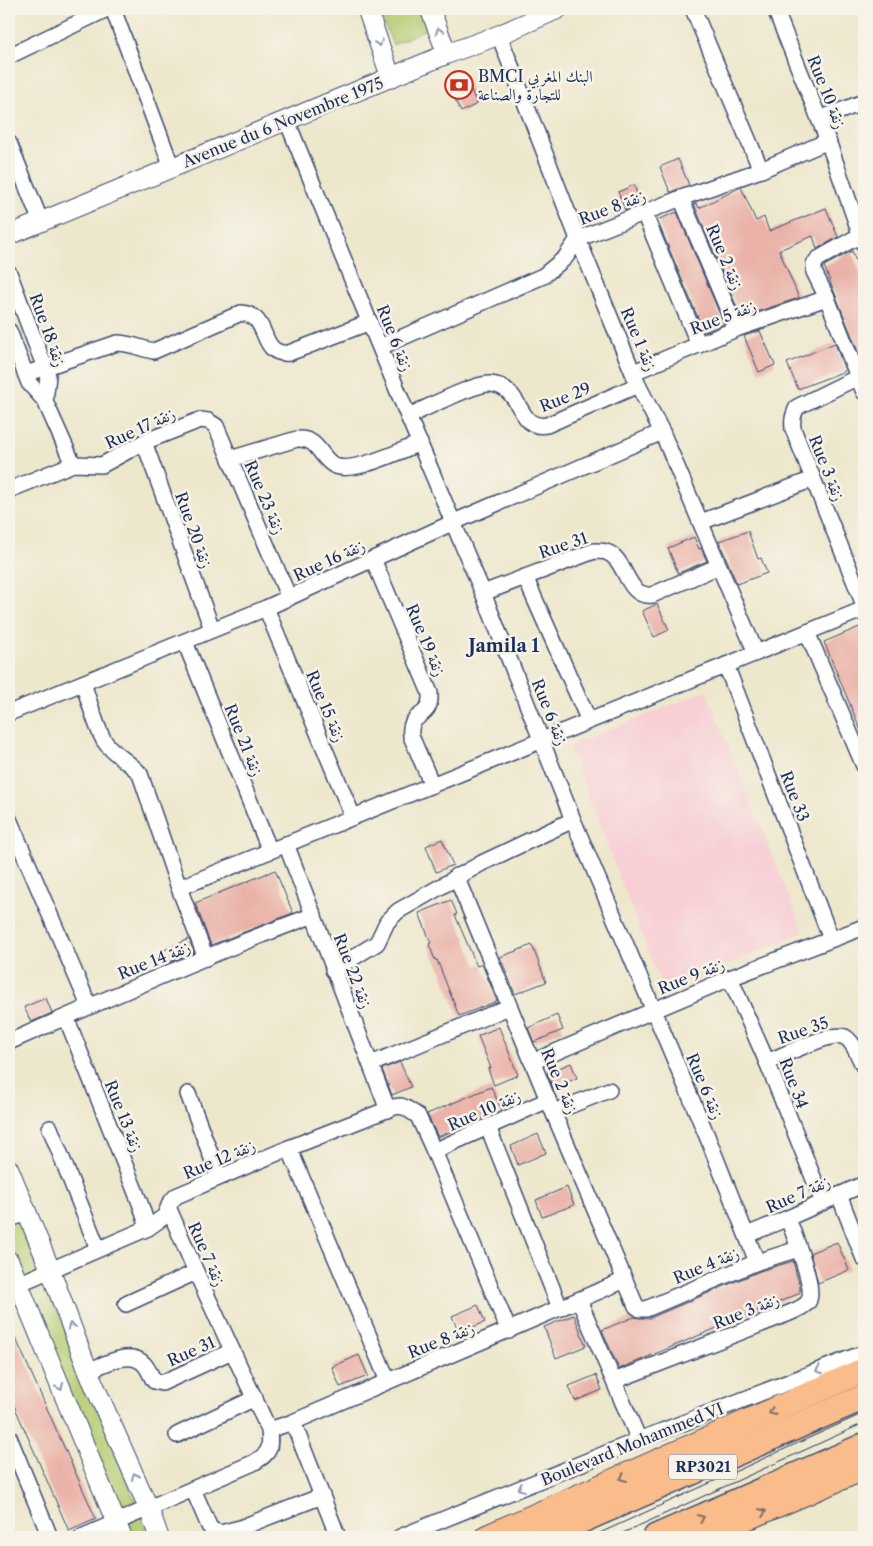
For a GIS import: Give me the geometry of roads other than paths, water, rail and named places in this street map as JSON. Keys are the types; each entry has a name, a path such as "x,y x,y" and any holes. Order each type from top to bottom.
{"highway":[{"name":"RP3021","path":"543,1537 864,1397"},
{"name":"RP3021","path":"656,1537 864,1446"}],"main road":[{"name":"Boulevard Mohammed VI","path":"487,1537 864,1370"},
{"path":"702,1537 864,1468"}],"street":[{"path":"9,56 107,9"},
{"path":"113,9 172,168"},
{"path":"367,9 391,78"},
{"path":"430,9 447,54"},
{"name":"Avenue du 6 Novembre 1975","path":"9,235 447,54 499,35 558,9"},
{"path":"693,9 761,170"},
{"name":"Rue 10 زنقة","path":"775,9 828,141 863,238"},
{"name":"Rue 1 زنقة","path":"499,35 578,239 636,378 662,432 756,653"},
{"path":"819,119 864,102"},
{"name":"Rue 6 زنقة","path":"287,121 408,416 454,522 573,820 758,1262"},
{"name":"Rue 8 زنقة","path":"380,347 543,276 565,258 578,239 680,198 761,170 828,141"},
{"path":"9,143 40,222"},
{"name":"Rue 2 زنقة","path":"680,198 736,329"},
{"path":"644,213 699,345"},
{"path":"863,238 818,259 814,264 814,272 827,298 864,392"},
{"name":"Rue 18 زنقة","path":"9,273 48,376 45,401"},
{"name":"Rue 5 زنقة","path":"636,378 699,345 736,329 827,298"},
{"path":"26,374 44,366 117,343 128,343 146,350 154,350 241,313 248,313 257,320 272,350 279,354 289,353 370,322"},
{"path":"9,331 12,347 29,383 45,401 73,464"},
{"path":"12,347 33,338"},
{"name":"Rue 3 زنقة","path":"858,377 797,407 792,421 793,429 864,607"},
{"name":"Rue 29","path":"408,416 473,388 488,384 500,385 509,390 530,423 537,427 547,425 636,378"},
{"name":"Rue 17 زنقة","path":"9,490 73,464 102,465 144,442 200,420"},
{"name":"Rue 23 زنقة","path":"200,420 208,421 216,426 289,598"},
{"name":"Rue 16 زنقة","path":"9,713 266,608 454,522 662,432"},
{"path":"230,459 306,438 314,444 333,466 344,468 355,467 420,443"},
{"name":"Rue 20 زنقة","path":"144,442 212,629"},
{"path":"701,522 813,480"},
{"name":"Rue 31","path":"483,593 594,552 606,551 613,556 636,591 645,596 652,595 719,566"},
{"name":"Rue 19 زنقة","path":"373,559 430,693 431,703 427,711 412,720 410,728 411,736 432,785"},
{"path":"525,577 589,721"},
{"path":"179,888 756,653 864,607"},
{"name":"Rue 15 زنقة","path":"266,608 353,817"},
{"path":"807,632 864,766"},
{"name":"Rue 21 زنقة","path":"185,642 270,851"},
{"name":"Rue 33","path":"726,665 831,939"},
{"path":"83,683 104,741 112,751 133,765 140,774 179,888 206,958"},
{"path":"9,819 89,1006"},
{"path":"333,970 377,944 387,922 398,911 456,876 573,820"},
{"name":"Rue 22 زنقة","path":"286,844 388,1110"},
{"name":"Rue 2 زنقة","path":"456,876 632,1299"},
{"name":"Rue 14 زنقة","path":"9,1042 89,1006 262,934 314,915"},
{"name":"Rue 9 زنقة","path":"532,1062 730,978 864,927"},
{"name":"Rue 34","path":"730,978 767,1062 823,1202"},
{"path":"371,1064 509,1007"},
{"name":"Rue 13 زنقة","path":"66,1017 140,1203 148,1228"},
{"name":"Rue 35","path":"767,1062 819,1040 843,1036 850,1041 864,1067"},
{"path":"551,1106 609,1090"},
{"path":"188,1094 219,1177"},
{"path":"388,1381 289,1148 388,1110 401,1106 411,1110 418,1116 434,1151 509,1331"},
{"name":"Rue 10 زنقة","path":"434,1151 488,1127 551,1106"},
{"path":"488,1127 560,1308"},
{"path":"50,1128 98,1249"},
{"name":"Rue 12 زنقة","path":"169,1209 170,1202 176,1196 289,1148"},
{"path":"9,1169 50,1269 88,1371 149,1509 159,1537"},
{"name":"Rue 7 زنقة","path":"747,1235 864,1184"},
{"path":"839,1195 864,1259"},
{"name":"Rue 7 زنقة","path":"18,1284 148,1228 161,1220 169,1209"},
{"name":"Rue 7 زنقة","path":"169,1209 269,1430"},
{"path":"9,1219 28,1213"},
{"name":"Rue 3 زنقة","path":"614,1381 788,1314 809,1301 811,1288 788,1218"},
{"name":"Rue 4 زنقة","path":"632,1299 638,1308 646,1309 758,1262 798,1248"},
{"path":"9,1261 119,1530"},
{"path":"126,1304 196,1272"},
{"name":"Rue 8 زنقة","path":"269,1430 293,1422 509,1331 625,1280"},
{"path":"579,1300 639,1440"},
{"name":"Rue 31","path":"88,1371 122,1359 132,1358 144,1364 156,1382 162,1383 232,1351"},
{"name":"Boulevard Mohammed VI","path":"400,1537 639,1440 864,1352"},
{"path":"177,1435 255,1398"},
{"path":"293,1422 338,1537"},
{"path":"82,1537 119,1530 149,1509 253,1463 268,1451 270,1446 269,1430"},
{"path":"9,1437 50,1537"},
{"path":"193,1489 209,1526 212,1530 221,1533 240,1528 322,1496"}],"tram line":[{"path":"591,1537 864,1413"},
{"path":"614,1537 864,1423"}],"place":[{"name":"BMCI البنك المغربي للتجارة والصناعة","path":"459,85"}],"district":[{"name":"Jamila 1","path":"504,646"}]}
